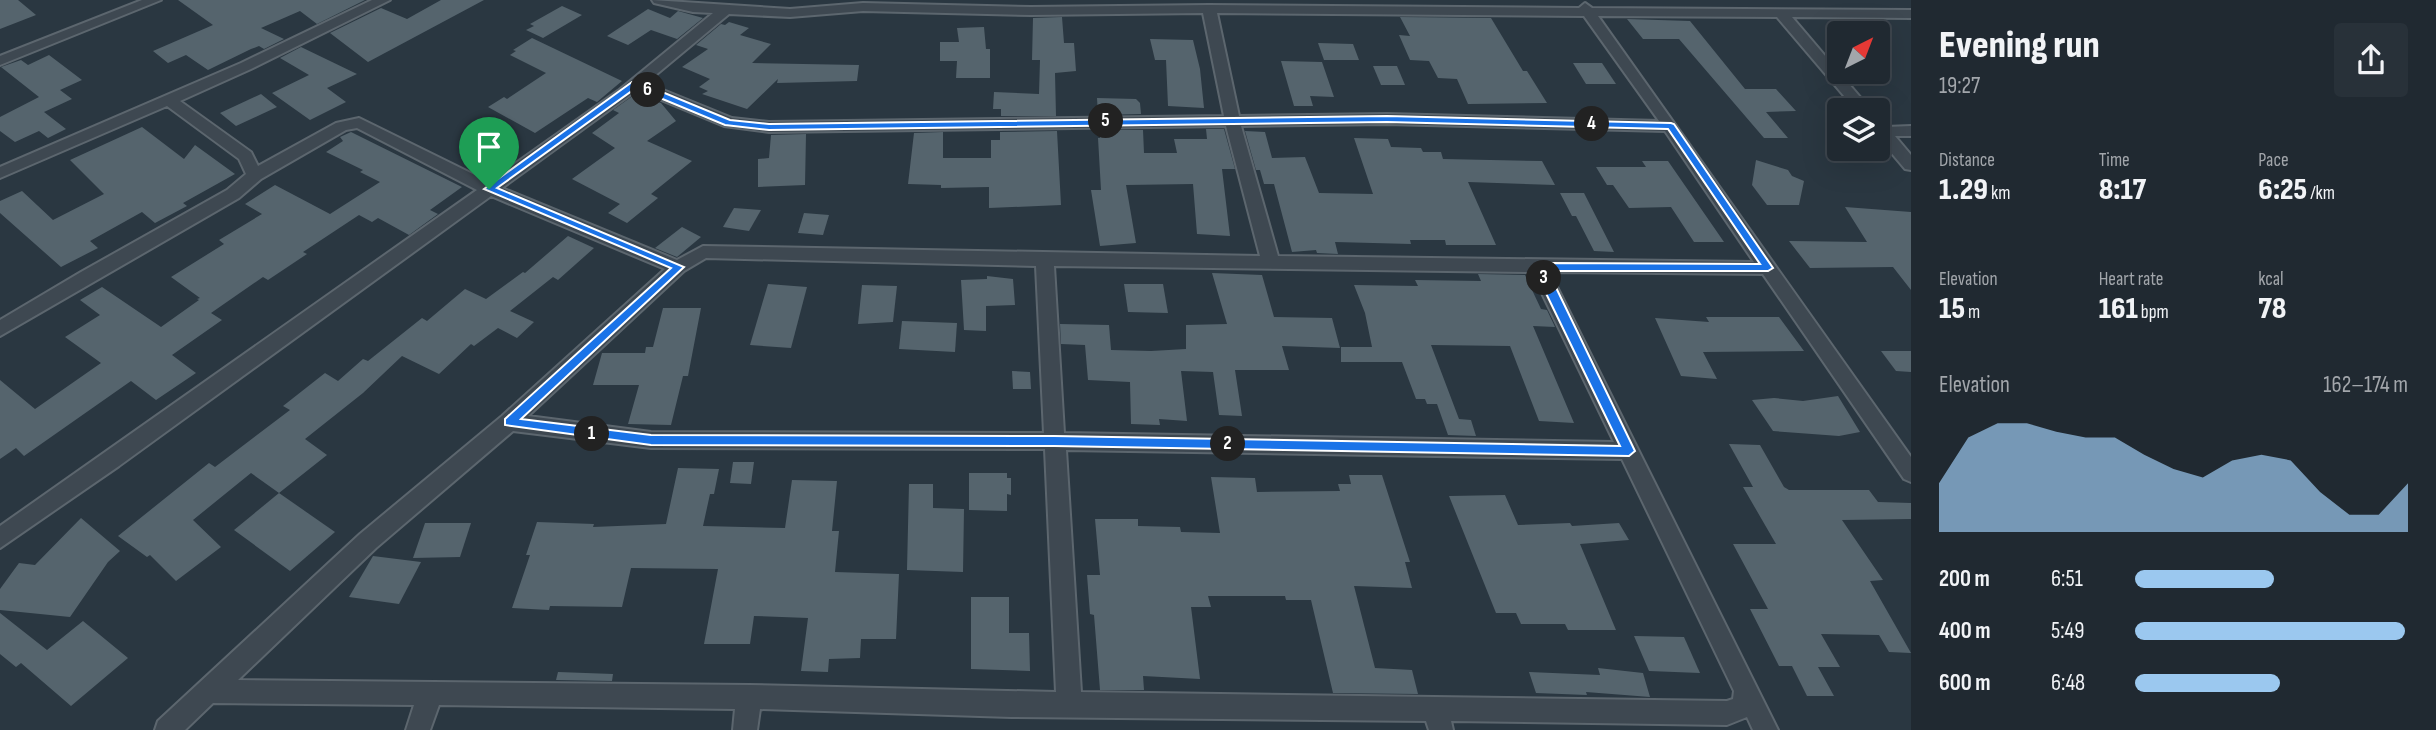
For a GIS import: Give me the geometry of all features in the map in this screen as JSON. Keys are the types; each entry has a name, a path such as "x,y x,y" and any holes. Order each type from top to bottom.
{"street":[{"path":"0,61 154,0"},
{"path":"0,173 169,100 383,0"},
{"path":"659,0 693,8 790,13 863,7 1029,5 1209,9 1585,7 1782,14 1911,14"},
{"path":"1585,7 1671,126 1911,473"},
{"path":"1209,9 1232,120 1271,263"},
{"path":"0,538 187,409 635,84 692,40 724,11"},
{"path":"1782,14 1854,98"},
{"path":"635,84 729,123 769,127 1387,119 1671,126"},
{"path":"169,100 245,156 256,176"},
{"path":"0,329 87,276 233,194 256,176 342,126 359,123 489,189 678,267"},
{"path":"1890,130 1911,131"},
{"path":"1890,141 1911,164"},
{"path":"167,730 368,541 509,422 678,267 703,252 1045,260 1443,262 1549,267 1768,268"},
{"path":"1045,260 1069,704"},
{"path":"1549,267 1543,272 1545,281 1766,730"},
{"path":"509,422 651,440 1054,441 1629,451"},
{"path":"209,691 431,692 1069,704 1438,720 1727,713 1744,706 1746,691"},
{"path":"418,730 431,692"},
{"path":"745,730 749,697"}],"building":[{"path":"0,0 18,0 36,15 0,29"},
{"path":"178,0 365,0 317,24 300,11 261,28 284,39 264,49 259,46 251,49 208,70 186,55 168,63 153,51 213,25"},
{"path":"441,0 484,0 368,62 330,33 381,8 407,19"},
{"path":"562,6 582,15 543,38 526,30 534,26 530,24"},
{"path":"648,9 670,18 678,11 703,18 677,39 651,30 628,45 607,36"},
{"path":"1062,17 1064,43 1074,43 1076,71 1055,73 1056,116 1001,116 1001,109 993,109 994,92 1039,94 1040,60 1032,60 1033,18"},
{"path":"1400,17 1491,18 1523,71 1527,71 1547,103 1468,104 1457,79 1438,78 1429,61 1410,60 1399,35 1410,36"},
{"path":"1627,19 1690,21 1745,89 1776,89 1796,111 1766,112 1788,138 1764,138 1679,39 1643,39"},
{"path":"729,22 749,28 740,35 771,44 752,63 859,65 857,81 777,83 778,79 747,109 702,94 708,91 699,87 710,79 682,67 708,49 696,45 721,24"},
{"path":"984,27 986,49 990,49 990,78 956,78 957,61 940,61 940,42 959,42 957,28"},
{"path":"532,38 622,81 597,102 588,98 535,133 488,107 504,97 507,99 546,73 510,55 516,51 513,50"},
{"path":"1150,39 1193,40 1200,69 1204,108 1168,106 1166,60 1155,60"},
{"path":"1318,43 1353,44 1359,60 1324,60"},
{"path":"301,47 357,74 327,88 346,102 310,120 272,93 309,75 280,58"},
{"path":"49,55 82,80 60,90 72,99 44,112 66,129 48,138 39,131 15,142 0,131 0,117 39,97 1,67 21,60 28,65"},
{"path":"1281,61 1322,62 1334,97 1310,96 1313,106 1294,106"},
{"path":"1573,63 1602,63 1616,84 1586,84"},
{"path":"1373,66 1397,66 1405,85 1381,85"},
{"path":"261,94 277,107 236,126 220,113"},
{"path":"634,95 661,103 676,121 647,141 692,161 651,194 658,198 627,223 608,213 620,204 572,179 615,148 592,133 619,113 613,110"},
{"path":"1097,98 1136,99 1140,103 1141,114 1098,115"},
{"path":"142,127 184,159 195,145 235,174 183,203 187,206 155,223 142,212 90,241 98,248 61,267 0,213 0,201 22,191 53,220 104,194 70,160"},
{"path":"1206,129 1224,129 1235,169 1222,169 1230,236 1197,234 1193,184 1126,185 1136,243 1100,246 1091,190 1101,190 1098,138 1100,130 1143,130 1144,153 1177,153 1174,139 1207,139"},
{"path":"1057,131 1061,205 989,208 989,187 941,188 941,185 908,184 914,133 943,132 943,158 991,158 991,140 1000,140 1000,132"},
{"path":"1245,131 1265,132 1272,158 1305,157 1319,193 1373,194 1354,138 1388,139 1391,147 1441,152 1443,159 1542,161 1555,185 1468,182 1496,245 1446,245 1445,240 1410,240 1411,244 1335,242 1338,254 1317,253 1316,250 1292,252 1274,184 1264,184 1260,170 1256,170"},
{"path":"351,132 462,187 430,210 438,214 409,235 378,218 372,222 359,215 303,252 307,254 268,280 263,277 211,313 222,320 172,355 196,373 156,400 131,381 24,456 16,448 0,459 0,380 35,409 101,363 65,337 100,315 80,300 102,287 161,327 200,298 171,277 224,244 219,240 262,214 245,204 275,185 330,214 380,182 360,172 363,170 326,152 343,141 340,137"},
{"path":"806,134 805,185 758,187 758,159 769,158 771,135"},
{"path":"1756,160 1788,170 1792,176 1804,181 1799,205 1767,205 1752,185"},
{"path":"1642,161 1668,161 1724,242 1694,242 1671,207 1629,208 1613,185 1607,185 1596,167 1646,167"},
{"path":"1560,193 1584,193 1614,252 1594,251 1576,216 1572,216"},
{"path":"1845,207 1911,212 1911,290 1893,267 1810,268 1789,241 1867,242"},
{"path":"734,208 761,210 749,231 723,227"},
{"path":"804,213 829,215 823,235 798,233"},
{"path":"682,227 701,237 677,257 655,248"},
{"path":"568,236 594,248 558,280 553,277 510,311 534,322 517,338 498,328 474,346 471,344 439,374 402,356 363,393 305,439 327,455 279,493 251,473 193,520 221,547 176,581 150,555 147,557 118,536 209,463 215,467 290,410 283,406 325,373 338,381 363,359 368,361 422,318 427,321 465,289 486,299 525,273"},
{"path":"1212,273 1262,275 1274,317 1332,318 1340,348 1282,346 1289,370 1235,370 1242,416 1219,415 1213,372 1181,371 1187,421 1159,419 1160,425 1131,424 1130,382 1088,380 1085,345 1061,344 1060,324 1109,325 1111,350 1186,349 1186,325 1227,324"},
{"path":"1478,274 1525,275 1541,309 1547,310 1555,327 1533,326 1574,423 1539,421 1510,346 1431,345 1459,419 1471,420 1476,436 1448,435 1437,404 1427,404 1425,399 1416,399 1402,362 1341,362 1341,347 1372,347 1365,313 1354,285 1418,286 1415,280 1481,281"},
{"path":"987,276 1013,279 1015,305 986,306 986,331 964,330 961,280 987,279"},
{"path":"768,284 807,287 791,348 750,345"},
{"path":"1124,284 1163,284 1168,313 1128,312"},
{"path":"862,285 897,286 893,322 858,324"},
{"path":"663,308 701,308 688,376 683,376 671,425 628,424 639,385 593,385 602,353 645,353 646,347 653,347"},
{"path":"1706,317 1779,317 1804,351 1703,352 1717,379 1681,376 1655,318 1709,322"},
{"path":"902,321 957,323 955,352 899,349"},
{"path":"1881,351 1911,351 1911,372 1896,371"},
{"path":"1012,371 1030,372 1031,389 1013,389"},
{"path":"1838,396 1860,432 1839,436 1773,431 1752,400 1774,398 1803,401"},
{"path":"1729,444 1760,445 1784,487 1789,490 1869,490 1878,502 1911,503 1911,519 1842,520 1883,580 1870,581 1911,653 1889,652 1879,635 1821,634 1840,667 1818,667 1834,696 1807,696 1792,666 1779,666 1750,609 1768,609 1733,544 1776,544 1743,487 1753,487"},
{"path":"733,462 754,462 751,484 730,483"},
{"path":"678,468 719,469 703,526 785,528 792,480 837,481 832,531 839,531 835,572 899,574 896,639 861,639 860,658 829,659 828,672 801,671 808,618 754,616 750,644 704,644 718,569 631,568 622,607 550,606 549,610 512,608 530,555 526,555 537,522 594,524 593,527 666,524"},
{"path":"969,473 1007,473 1007,478 1011,478 1011,495 1007,494 1007,511 969,510"},
{"path":"1349,475 1382,475 1410,562 1405,562 1412,588 1354,586 1375,668 1412,670 1418,694 1333,693 1311,600 1286,600 1285,596 1208,596 1211,607 1191,607 1200,679 1143,676 1144,690 1100,690 1094,615 1090,614 1087,575 1100,575 1095,519 1138,519 1138,526 1180,527 1181,532 1220,533 1211,477 1255,478 1257,492 1340,491 1338,484 1351,484"},
{"path":"909,484 933,484 933,508 964,509 963,572 907,570"},
{"path":"279,493 335,532 290,571 234,530"},
{"path":"1505,495 1518,525 1619,523 1629,540 1580,544 1616,630 1568,630 1565,624 1521,624 1516,613 1496,613 1449,496"},
{"path":"81,518 120,551 108,562 70,617 0,610 0,589 19,563 35,565"},
{"path":"425,523 471,523 460,557 413,558"},
{"path":"373,556 421,562 399,604 349,597"},
{"path":"971,597 1009,597 1009,633 1029,633 1030,671 971,669"},
{"path":"0,613 47,650 83,621 128,658 71,706 21,663 16,667 0,654"},
{"path":"1634,636 1684,637 1700,673 1649,671"},
{"path":"1598,668 1643,673 1650,697 1586,692 1587,695 1536,693 1529,672 1600,675"},
{"path":"558,672 613,674 612,681 556,680"}],"route":[{"path":"635,84 729,123 769,127 1387,119 1671,126 1768,268 1549,267 1543,272 1629,451 1054,441 651,440 509,422 678,267 489,189 635,84"}]}
